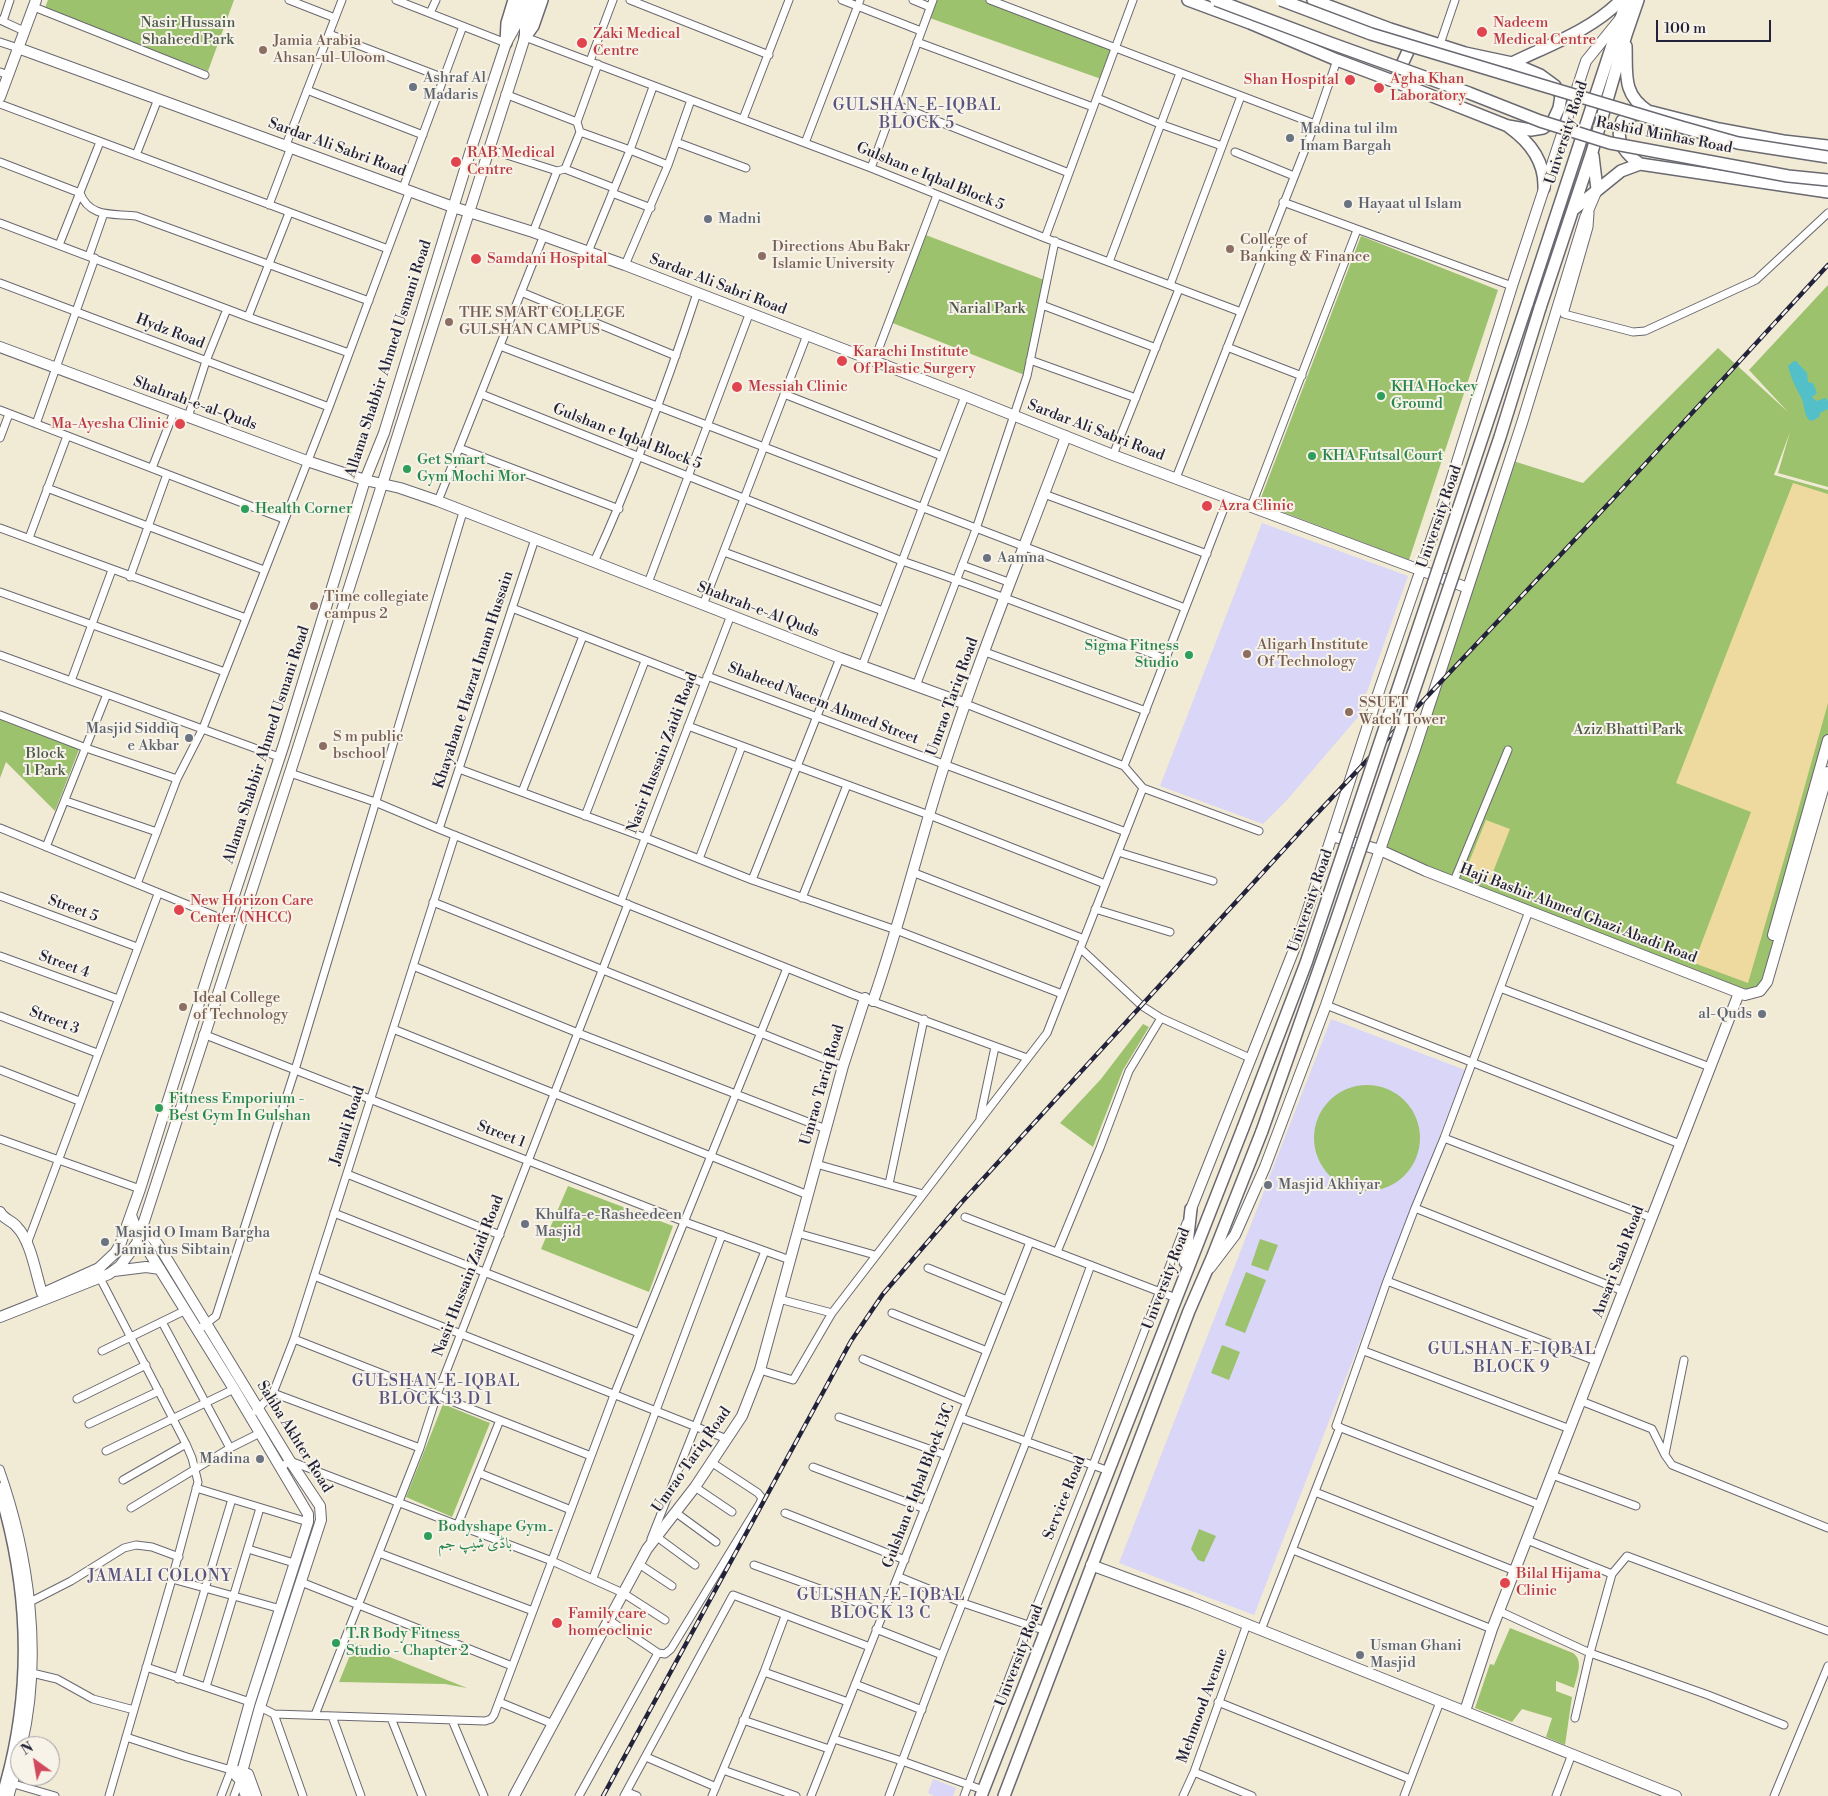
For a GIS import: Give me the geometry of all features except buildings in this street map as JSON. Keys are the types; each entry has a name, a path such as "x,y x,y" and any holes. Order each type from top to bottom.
{"highway":[{"path":"0,1489 16,1552 26,1646 24,1692 18,1737 2,1796"}],"main road":[{"path":"506,43 507,23 514,0"},
{"path":"522,29 534,26 542,0"},
{"path":"1188,0 1508,126 1531,130 1544,128 1553,121 1559,108 1561,96 1556,86 1540,75 1512,63 1466,53 1390,29 1313,0"},
{"name":"Rashid Minhas Road","path":"1216,0 1540,121 1610,143 1788,176 1828,180"},
{"name":"Rashid Minhas Road","path":"1281,0 1371,34 1682,127 1738,143 1828,157"},
{"path":"1512,63 1583,29 1608,14 1621,0"},
{"name":"University Road","path":"982,1793 1306,963 1627,0"},
{"name":"University Road","path":"1004,1796 1202,1280 1262,1131 1336,921 1496,446 1592,152 1638,0"},
{"path":"1626,35 1628,90 1641,106 1648,110 1719,129 1783,141 1828,146"},
{"path":"1394,82 1415,36"},
{"path":"1648,110 1630,116 1622,121 1619,127 1619,142 1630,157 1640,164 1828,192"},
{"path":"1508,126 1529,144 1539,161 1545,174 1544,188"},
{"path":"1592,152 1597,189"},
{"path":"1573,209 1621,171 1640,164"},
{"path":"1183,1278 1191,1210"}],"street":[{"path":"10,0 1,20 24,31"},
{"path":"289,0 335,18"},
{"path":"269,205 307,90 342,0"},
{"path":"396,0 506,43"},
{"path":"430,13 436,0"},
{"path":"522,29 524,0"},
{"path":"522,29 534,0"},
{"path":"533,232 580,132 577,122 613,0"},
{"path":"630,0 769,55"},
{"path":"743,119 789,0"},
{"path":"842,0 859,3 922,31"},
{"path":"871,168 932,3 913,0"},
{"path":"990,0 1315,124"},
{"path":"1046,238 1134,0"},
{"path":"1440,44 1455,0"},
{"path":"0,97 4,73 18,48 35,3 90,30 205,75"},
{"path":"805,143 859,3"},
{"path":"1191,1210 1298,937 1380,688 1447,494 1512,286 1586,61 1621,16"},
{"path":"137,884 177,779 203,728 350,353 388,249 423,135 463,26"},
{"name":"Allama Shabbir Ahmed Usmani Road","path":"120,1245 140,1189 280,757 365,480 387,424 453,207 506,43 522,29"},
{"name":"Allama Shabbir Ahmed Usmani Road","path":"114,1271 132,1251 139,1235 203,1034 290,773 506,94 522,29"},
{"name":"Gulshan e Iqbal Block 5","path":"522,29 594,62 653,86 871,168 1055,242 1240,312"},
{"path":"329,34 444,78"},
{"name":"Sardar Ali Sabri Road","path":"0,42 453,207 544,235 626,265 1251,507 1468,588"},
{"path":"917,42 1093,108"},
{"path":"1176,478 1315,124 1337,60"},
{"path":"1109,262 1180,73"},
{"path":"588,252 630,150 653,86"},
{"path":"307,90 423,135"},
{"path":"506,94 577,122"},
{"path":"1170,285 1241,96"},
{"path":"1097,98 1160,124 1222,146"},
{"path":"136,155 158,99"},
{"path":"626,265 668,165 691,100"},
{"path":"0,104 388,249"},
{"path":"894,104 1069,173"},
{"path":"580,132 668,165"},
{"path":"59,245 100,142"},
{"path":"676,142 746,168"},
{"path":"488,149 561,170 613,190 651,208"},
{"path":"1235,152 1294,176"},
{"path":"0,162 80,193"},
{"path":"1202,1280 1235,1235 1265,1166 1326,1004 1380,850 1560,312 1591,201 1597,189"},
{"path":"80,193 82,200 104,213 119,216 136,216 369,301"},
{"path":"874,361 937,195"},
{"path":"1284,202 1512,286"},
{"path":"36,424 75,311 104,213"},
{"path":"248,317 290,213"},
{"path":"1560,312 1633,332 1645,331 1756,280 1828,213"},
{"path":"0,224 350,353"},
{"path":"1251,507 1357,230"},
{"path":"438,501 544,235"},
{"path":"916,686 976,529 1014,415 1030,360 1055,242"},
{"name":"Hydz Road","path":"0,283 329,407"},
{"path":"1113,454 1179,288"},
{"path":"521,292 676,356"},
{"path":"594,562 619,508 676,356 697,293"},
{"path":"1042,304 1156,348"},
{"path":"188,417 206,361 227,309"},
{"path":"648,583 750,312"},
{"path":"703,604 807,335"},
{"path":"500,346 1185,608"},
{"name":"Shahrah-e-al-Quds","path":"0,347 307,462 365,480 382,483"},
{"path":"1227,347 1302,376"},
{"path":"1030,360 1136,398"},
{"name":"Gulshan e Iqbal Block 5","path":"481,394 902,561 957,579 1005,599 1166,659"},
{"path":"784,394 942,456"},
{"path":"862,666 965,396"},
{"path":"0,410 284,519"},
{"path":"152,468 174,412"},
{"path":"0,438 9,414"},
{"path":"28,538 67,436"},
{"name":"Umrao Tariq Road","path":"514,1796 647,1549 695,1487 742,1416 760,1370 843,1066 896,930 944,765 1066,436"},
{"path":"459,448 619,508"},
{"path":"130,577 167,474"},
{"name":"Shahrah-e-Al Quds","path":"382,483 438,501 840,658 966,704 1124,766"},
{"path":"47,488 264,570"},
{"path":"1044,494 1206,554"},
{"path":"1228,498 1124,766 1143,788 1258,831"},
{"path":"202,1327 216,1316 296,1070 463,512"},
{"path":"0,528 246,618"},
{"name":"Khayaban e Hazrat Imam Hussain","path":"439,829 535,539"},
{"path":"724,552 883,611"},
{"path":"962,565 1011,583"},
{"path":"71,681 112,570"},
{"path":"0,592 225,672"},
{"name":"Shaheed Naeem Ahmed Street","path":"512,608 645,661 817,717 1126,832"},
{"name":"Nasir Hussain Zaidi Road","path":"620,901 646,838 731,614"},
{"path":"522,792 583,636"},
{"path":"985,652 1146,711"},
{"path":"0,655 280,757"},
{"path":"752,880 840,658"},
{"path":"585,816 645,661"},
{"path":"46,847 66,801 107,694"},
{"path":"0,715 86,748 177,779"},
{"path":"688,726 929,815 1105,884"},
{"path":"1764,986 1762,979 1764,970 1828,740"},
{"path":"699,859 742,746"},
{"path":"1454,881 1508,750"},
{"path":"459,768 752,880 896,930 1062,994"},
{"path":"1739,993 1745,995 1760,991 1767,982 1828,772"},
{"path":"290,773 375,802 787,968 1027,1058"},
{"path":"802,898 847,785"},
{"path":"760,1370 793,1380 832,1313 1047,1033 1143,788"},
{"path":"66,801 157,832"},
{"path":"0,828 158,894 226,920"},
{"name":"Jamali Road","path":"249,1415 259,1409 274,1392 294,1339 455,835"},
{"name":"Haji Bashir Ahmed Ghazi Abadi Road","path":"1332,836 1380,850 1529,911 1739,993"},
{"path":"1118,852 1213,881"},
{"path":"912,872 1084,939"},
{"path":"27,1244 158,894"},
{"name":"Street 5","path":"0,896 137,948"},
{"path":"434,902 602,971 761,1032 843,1066"},
{"name":"Nasir Hussain Zaidi Road","path":"315,1715 420,1448 437,1395 628,904"},
{"path":"1095,910 1170,932"},
{"path":"1529,911 1444,1138 1387,1281 1364,1351 1336,1426 1540,1505"},
{"path":"1080,948 1142,1006 1160,1018 1250,1058"},
{"name":"Street 4","path":"0,956 118,999"},
{"path":"413,966 578,1033 826,1129"},
{"path":"260,1707 274,1714 485,1721 491,1719 614,1395 787,968"},
{"path":"1500,988 1710,1067"},
{"name":"Ansari Saab Road","path":"1465,1711 1492,1629 1739,993"},
{"path":"1326,1004 1680,1144"},
{"name":"Street 3","path":"0,1016 97,1053"},
{"path":"1057,1252 1100,1148 1129,1071 1160,1018"},
{"path":"889,1184 924,1019"},
{"path":"393,1029 710,1157 808,1194"},
{"name":"Street 1","path":"203,1034 685,1222 790,1260"},
{"path":"979,1121 995,1047"},
{"path":"0,1070 79,1101"},
{"path":"0,1138 140,1189"},
{"path":"1444,1138 1652,1218"},
{"path":"816,1164 923,1194"},
{"path":"347,1174 500,1235"},
{"path":"1415,1208 1623,1291"},
{"name":"Service Road","path":"964,1796 1191,1210"},
{"path":"0,1212 5,1220 17,1226 27,1244 42,1293"},
{"path":"334,1214 640,1333"},
{"name":"Sahba Akhter Road","path":"131,1215 139,1235 186,1310 202,1327 259,1409 308,1514 308,1522"},
{"path":"965,1217 1176,1298"},
{"path":"797,1233 875,1256"},
{"name":"Sahba Akhter Road","path":"139,1235 149,1234 154,1240 234,1389 260,1433 320,1506 321,1520 260,1707 234,1796"},
{"path":"0,1311 99,1268 120,1245 139,1235"},
{"path":"593,1578 722,1235"},
{"name":"Gulshan e Iqbal Block 13C","path":"810,1796 899,1576 1030,1242"},
{"path":"647,1549 765,1251"},
{"path":"889,1796 1026,1442 1091,1265"},
{"path":"0,1317 114,1271 146,1267 160,1269"},
{"path":"928,1268 1007,1300"},
{"path":"314,1276 727,1439"},
{"path":"100,1278 186,1444 198,1482 179,1557 109,1796"},
{"path":"1387,1281 1596,1361"},
{"path":"779,1300 832,1313"},
{"path":"102,1352 186,1310"},
{"path":"892,1313 987,1351"},
{"path":"162,1322 230,1448"},
{"path":"294,1339 591,1456"},
{"path":"1364,1351 1570,1430"},
{"path":"863,1359 967,1402"},
{"path":"1665,1455 1684,1360"},
{"path":"77,1399 146,1365"},
{"path":"106,1451 234,1389"},
{"path":"89,1424 159,1391"},
{"path":"274,1392 420,1448"},
{"path":"1581,1401 1652,1429 1672,1465 1828,1528"},
{"path":"839,1417 946,1455"},
{"path":"961,1418 1109,1471"},
{"path":"458,1524 500,1420"},
{"path":"1261,1630 1340,1427"},
{"path":"131,1508 230,1448 260,1433"},
{"path":"123,1480 186,1444"},
{"path":"609,1620 658,1653 665,1654 671,1649 756,1511 762,1498 758,1493 712,1462"},
{"path":"285,1464 399,1501 552,1560 623,1593 664,1620"},
{"path":"813,1467 925,1509"},
{"path":"0,1470 19,1532 30,1602 32,1673 24,1736"},
{"path":"478,1473 571,1510"},
{"path":"1552,1475 1636,1506"},
{"path":"695,1487 732,1512"},
{"path":"196,1488 308,1522 250,1702 231,1770 221,1796"},
{"path":"1316,1492 1515,1571"},
{"path":"178,1679 232,1500"},
{"path":"206,1687 260,1508"},
{"path":"675,1512 716,1542"},
{"path":"785,1513 905,1560"},
{"path":"656,1536 695,1565"},
{"path":"1527,1540 1612,1574"},
{"path":"30,1602 71,1581 124,1548 136,1545 152,1547 179,1557"},
{"path":"248,1548 294,1563"},
{"path":"1293,1550 1492,1629"},
{"path":"379,1553 533,1612"},
{"path":"1575,1718 1612,1574 1627,1556 1828,1631"},
{"path":"639,1564 672,1586"},
{"path":"754,1565 883,1612"},
{"path":"1092,1565 1247,1624 1676,1796"},
{"path":"899,1576 963,1603 1046,1631"},
{"path":"172,1579 281,1609"},
{"path":"301,1582 512,1666"},
{"path":"637,1796 626,1794 733,1595 870,1647"},
{"path":"1499,1611 1590,1654 1708,1695 1784,1725"},
{"path":"712,1796 764,1672 785,1616"},
{"name":"Mehmood Avenue","path":"1183,1796 1194,1772 1247,1624"},
{"path":"876,1629 942,1655"},
{"path":"579,1796 658,1653"},
{"path":"1774,1796 1828,1666"},
{"path":"146,1668 250,1702"},
{"path":"764,1672 848,1702"},
{"path":"32,1673 57,1679 92,1699 134,1710"},
{"path":"855,1684 922,1710"},
{"path":"499,1702 553,1724"},
{"path":"1218,1702 1410,1779"},
{"path":"1404,1796 1440,1702"},
{"path":"274,1714 303,1796"},
{"path":"332,1716 361,1796"},
{"path":"391,1718 422,1796"},
{"path":"452,1720 484,1796"},
{"path":"743,1720 829,1749"},
{"path":"126,1737 186,1758 231,1770 241,1776 246,1796"},
{"path":"834,1738 969,1785 982,1793"},
{"path":"1556,1796 1572,1754"},
{"path":"646,1756 716,1787"},
{"path":"723,1770 796,1796"},
{"path":"1194,1772 1252,1796"},
{"path":"241,1776 248,1774 256,1796"},
{"path":"21,1786 55,1796"}],"shaded area":[{"path":"1262,523 1408,576 1358,717 1287,800 1263,824 1160,786"},
{"path":"1331,1019 1465,1070 1254,1615 1119,1563"},
{"path":"933,1779 956,1788 953,1796 934,1796 928,1793"}],"green space":[{"name":"Nasir Hussain Shaheed Park","path":"48,0 234,0 208,71 44,10"},
{"path":"933,0 994,0 1116,48 1104,80 927,17"},
{"name":"Narial Park","path":"923,234 1047,281 1027,376 890,322"},
{"name":"KHA Hockey Ground","path":"1361,236 1498,290 1409,560 1259,503"},
{"name":"Aziz Bhatti Park","path":"1828,285 1828,487 1778,473 1790,432 1774,475 1828,490 1828,742 1767,983 1760,991 1739,993 1380,851 1510,460 1583,483 1718,348 1788,412 1749,370"},
{"name":"Block 1 Park","path":"0,719 80,747 55,811 6,762 0,778"},
{"path":"1143,1024 1149,1027 1123,1070 1093,1147 1060,1123 1101,1079"},
{"path":"1367,1085 1387,1089 1404,1101 1416,1118 1420,1138 1416,1158 1404,1175 1387,1187 1367,1191 1347,1187 1330,1175 1318,1158 1314,1138 1318,1118 1330,1101 1347,1089"},
{"path":"568,1186 673,1226 649,1292 541,1249"},
{"path":"1260,1239 1278,1245 1268,1271 1251,1265"},
{"path":"1246,1272 1266,1280 1245,1333 1225,1325"},
{"path":"1222,1345 1240,1352 1229,1380 1211,1373"},
{"path":"443,1404 490,1423 452,1517 406,1497"},
{"path":"1199,1529 1216,1536 1204,1562 1198,1560 1191,1549"},
{"path":"1510,1628 1573,1653 1578,1660 1579,1669 1574,1688 1556,1681 1556,1691 1572,1697 1565,1745 1546,1737 1552,1718 1522,1709 1512,1722 1475,1708 1490,1664 1494,1665"},
{"path":"355,1643 467,1688 445,1684 339,1682"}],"sand":[{"path":"1793,483 1828,494 1828,703 1748,983 1694,963 1751,812 1676,783"},
{"path":"1486,820 1510,829 1489,882 1465,872"}],"water":[{"path":"1794,361 1807,373 1808,382 1813,383 1817,393 1812,397 1816,401 1826,398 1828,401 1828,409 1820,413 1819,417 1812,421 1809,420 1806,414 1789,370 1788,366"}],"railway":[{"path":"603,1796 851,1341 883,1294 961,1203 1309,822 1612,500 1828,265"}],"place":[{"name":"Nadeem Medical Centre","path":"1482,32"},
{"name":"Zaki Medical Centre","path":"582,43"},
{"name":"Jamia Arabia Ahsan-ul-Uloom","path":"263,50"},
{"name":"Shan Hospital","path":"1350,80"},
{"name":"Ashraf Al Madaris","path":"413,87"},
{"name":"Agha Khan Laboratory","path":"1379,88"},
{"name":"Madina tul ilm Imam Bargah","path":"1290,138"},
{"name":"RAB Medical Centre","path":"456,162"},
{"name":"Hayaat ul Islam","path":"1348,204"},
{"name":"Madni","path":"708,219"},
{"name":"College of Banking & Finance","path":"1230,249"},
{"name":"Directions Abu Bakr Islamic University","path":"762,256"},
{"name":"Samdani Hospital","path":"476,259"},
{"name":"THE SMART COLLEGE GULSHAN CAMPUS","path":"449,322"},
{"name":"Karachi Institute Of Plastic Surgery","path":"842,361"},
{"name":"Messiah Clinic","path":"737,387"},
{"name":"KHA Hockey Ground","path":"1381,396"},
{"name":"Ma-Ayesha Clinic","path":"180,424"},
{"name":"KHA Futsal Court","path":"1312,456"},
{"name":"Get Smart Gym Mochi Mor","path":"407,469"},
{"name":"Azra Clinic","path":"1207,506"},
{"name":"Health Corner","path":"245,509"},
{"name":"Aamna","path":"987,558"},
{"name":"Time collegiate campus 2","path":"314,606"},
{"name":"Aligarh Institute Of Technology","path":"1247,654"},
{"name":"Sigma Fitness Studio","path":"1189,655"},
{"name":"SSUET Watch Tower","path":"1349,712"},
{"name":"Masjid Siddiq e Akbar","path":"189,738"},
{"name":"S m public bschool","path":"323,746"},
{"name":"New Horizon Care Center (NHCC)","path":"179,910"},
{"name":"Ideal College of Technology","path":"183,1007"},
{"name":"al-Quds","path":"1762,1014"},
{"name":"Fitness Emporium - Best Gym In Gulshan","path":"159,1108"},
{"name":"Masjid Akhiyar","path":"1268,1185"},
{"name":"Khulfa-e-Rasheedeen Masjid","path":"525,1224"},
{"name":"Masjid O Imam Bargha Jamia tus Sibtain","path":"105,1242"},
{"name":"Madina","path":"260,1459"},
{"name":"Bodyshape Gym۔ باڈی شیپ جم","path":"428,1536"},
{"name":"Bilal Hijama Clinic","path":"1505,1583"},
{"name":"Family care homeoclinic","path":"557,1623"},
{"name":"T.R Body Fitness Studio - Chapter 2","path":"336,1643"},
{"name":"Usman Ghani Masjid","path":"1360,1655"}],"district":[{"name":"GULSHAN-E-IQBAL BLOCK 5","path":"917,115"},
{"name":"GULSHAN-E-IQBAL BLOCK 9","path":"1512,1359"},
{"name":"GULSHAN-E-IQBAL BLOCK 13 D 1","path":"436,1391"},
{"name":"JAMALI COLONY","path":"160,1577"},
{"name":"GULSHAN-E-IQBAL BLOCK 13 C","path":"881,1605"}]}
